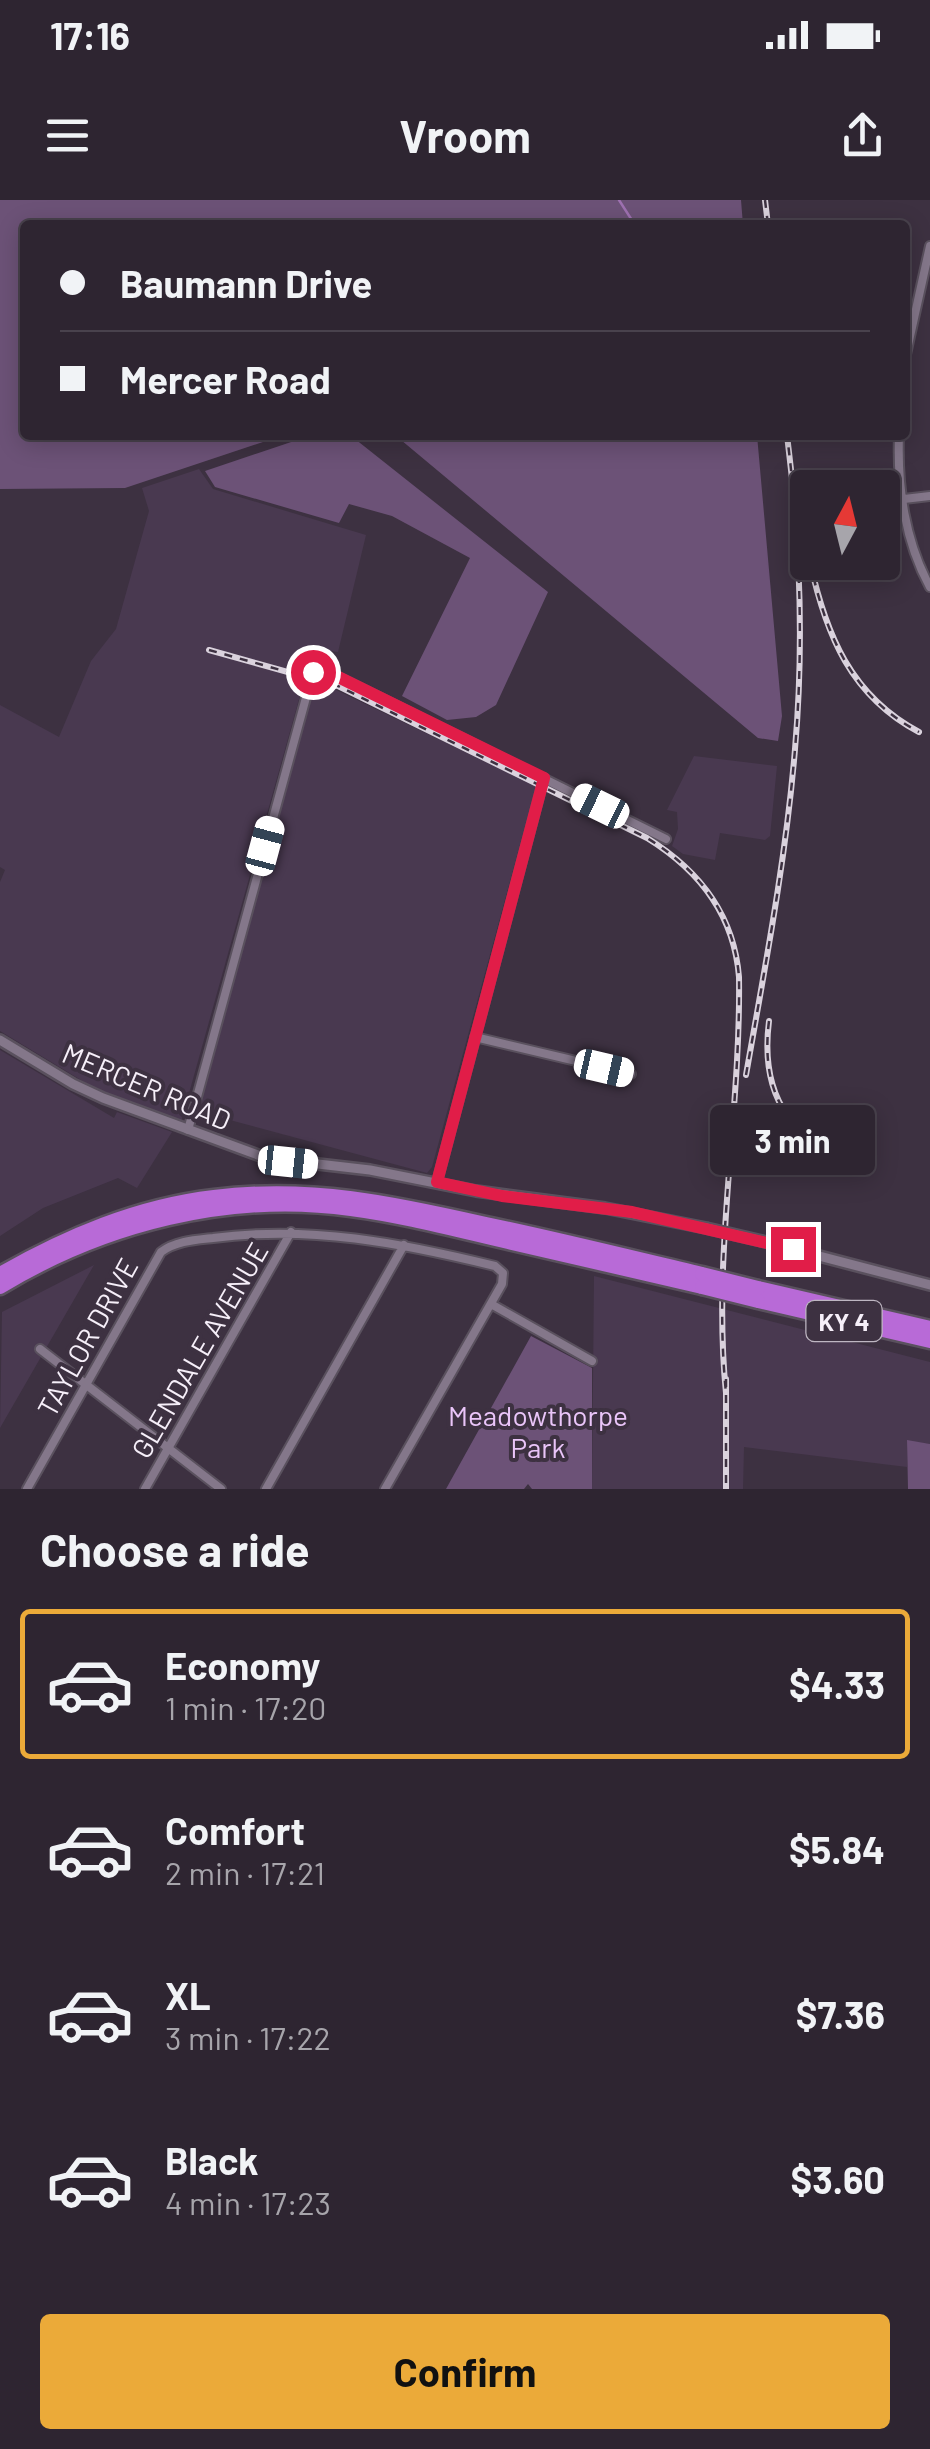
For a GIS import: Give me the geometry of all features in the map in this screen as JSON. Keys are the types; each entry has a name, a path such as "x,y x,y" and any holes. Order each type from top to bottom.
{"highway":[{"name":"KY 4","path":"0,1274 56,1243 136,1214 210,1197 279,1192 382,1200 930,1341"},
{"name":"KY 4","path":"0,1287 90,1242 150,1222 208,1211 279,1205 352,1208 702,1280"},
{"name":"KY 4","path":"758,1294 930,1328"}],"street":[{"path":"910,337 930,246"},
{"path":"899,440 913,550 930,587"},
{"path":"904,499 930,496"},
{"path":"188,1130 310,678 318,670 666,838"},
{"path":"437,1182 544,778"},
{"path":"474,1038 630,1074"},
{"name":"MERCER ROAD","path":"0,1040 72,1084 266,1158 370,1170 502,1196 619,1210 762,1241 930,1285"},
{"name":"TAYLOR DRIVE","path":"26,1489 161,1252 176,1244 291,1232 336,1234 404,1245 495,1266 503,1273 502,1284 491,1304"},
{"name":"GLENDALE AVENUE","path":"145,1489 291,1232"},
{"path":"266,1489 404,1245"},
{"path":"385,1489 491,1304 592,1361"},
{"path":"40,1349 221,1489"}],"shaded area":[{"path":"199,469 213,489 366,535 338,652 313,649 181,1122 104,1094 0,1031 0,882 5,870 0,867 0,705 59,737 91,661 116,629 149,511 142,488"},
{"path":"328,686 536,786 432,1167 427,1173 196,1111 313,690"},
{"path":"694,756 777,766 770,836 765,840 720,833 715,860 683,854 672,846 678,829 677,812 667,810"},
{"path":"0,1050 114,1118 117,1112 172,1132 137,1188 118,1178 43,1208 0,1236"},
{"path":"94,1265 0,1428 2,1312"},
{"path":"594,1276 930,1362 930,1444 907,1441 907,1467 744,1447 743,1489 592,1489"}],"green space":[{"path":"0,200 741,200 743,220 20,220 20,440 269,440 125,488 0,489"},
{"path":"297,440 356,440 548,592 496,705 476,717 447,720 402,696 470,558 392,516 349,504 339,523 215,487 205,471"},
{"path":"401,440 757,440 782,716 778,741 758,738"},
{"name":"Meadowthorpe Park","path":"531,1336 592,1368 592,1489 532,1489 528,1484 524,1489 446,1489"},
{"path":"907,1440 930,1444 930,1489 908,1489"}],"waterway":[{"path":"619,200 632,220"}],"railway":[{"path":"765,200 767,220"},
{"path":"746,1075 781,872 798,710 799,592 788,440"},
{"path":"814,580 834,638 859,682 895,717 919,732"},
{"path":"209,650 338,686 647,838 683,864 711,896 730,933 739,977 722,1289 726,1393"},
{"path":"769,1021 770,1075 788,1116 822,1146 871,1166"},
{"path":"726,1379 726,1489"}],"route":[{"path":"313,672 326,671 544,778 437,1182 476,1192 632,1212 793,1249"}]}
